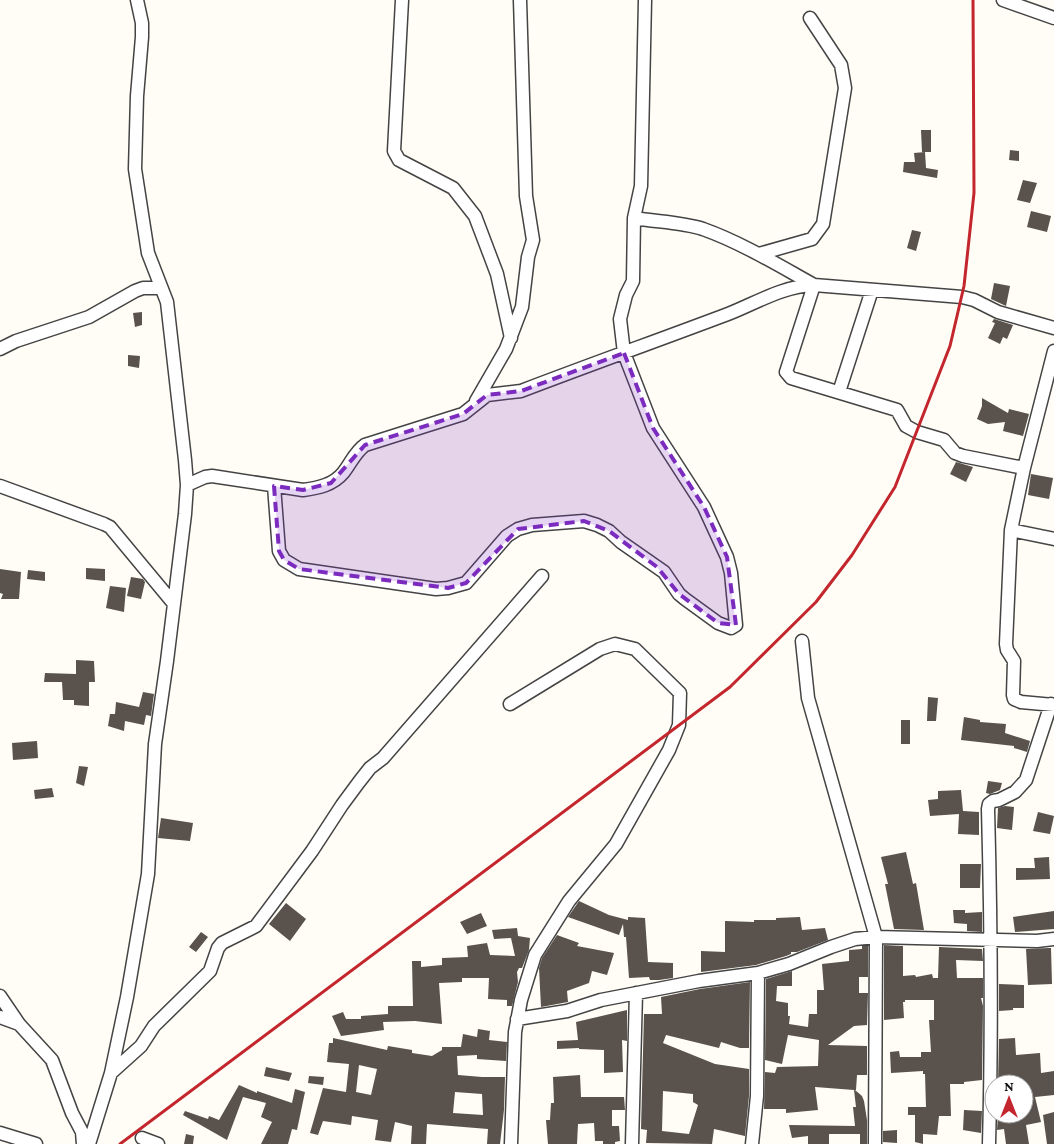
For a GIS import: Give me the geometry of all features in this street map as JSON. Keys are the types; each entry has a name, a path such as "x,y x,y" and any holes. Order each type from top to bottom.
{"street":[{"path":"89,1144 111,1074 127,998 148,874 155,744 174,604 187,485 186,460 167,302 148,253 135,169 137,96 142,37 142,23 137,0"},
{"path":"402,0 394,151 399,160 452,188 475,216 497,274 511,338"},
{"path":"472,407 511,338 522,307 528,258 533,240 526,196 520,0"},
{"path":"274,486 279,551 284,560 299,569 436,589 448,588 466,583 507,536 518,529 532,525 584,521 597,524 609,531 664,572 679,594 718,623 731,628 736,626 731,573 727,557 704,507 653,428 624,353 620,319 626,295 632,281 634,218 641,186 645,0"},
{"path":"1004,0 1054,18"},
{"path":"759,254 812,239 823,224 845,88 841,65 810,18"},
{"path":"634,218 674,222 702,229 745,246 814,285"},
{"path":"187,485 212,476 303,490 316,488 331,483 342,475 358,450 366,445 463,414 487,395 520,391 744,308 789,288 800,286 814,285 968,298 998,312 1054,328"},
{"path":"814,285 786,372 791,378 897,410 906,426 917,432 938,436 955,453 1024,468"},
{"path":"0,349 16,341 89,317 135,291 143,288 161,288"},
{"path":"839,392 872,290"},
{"path":"990,1144 992,940 989,804 1015,792 1026,780 1052,704 1017,701 1013,695 1014,661 1007,650 1006,644 1011,530 1024,468 1054,351"},
{"path":"0,486 104,524 110,528 174,604"},
{"path":"1011,530 1054,539"},
{"path":"111,1074 141,1046 154,1026 210,971 218,948 222,943 256,926 312,851 342,805 370,768 382,758 542,576"},
{"path":"802,641 808,698 876,937 876,1144"},
{"path":"510,704 600,649 616,644 635,649 680,693 679,725 670,750 616,844 569,901 535,955 517,1019 511,1144"},
{"path":"517,1019 567,1011 601,1000 636,993 758,973 789,964 855,939 876,937 1037,941 1054,939"},
{"path":"752,1144 756,1111 758,973"},
{"path":"632,1144 636,993"},
{"path":"0,996 19,1024 52,1060 72,1113 82,1132 83,1144"},
{"path":"0,1017 19,1024"},
{"path":"0,1133 36,1144"},
{"path":"142,1138 158,1144"}],"highlighted area":[{"path":"624,353 653,428 704,507 727,557 736,625 718,623 679,594 657,567 609,531 584,521 518,529 466,583 448,588 299,569 284,560 279,551 274,486 303,490 331,483 365,445 463,414 487,395 521,391"}],"building":[{"path":"921,130 931,130 931,152 922,152"},
{"path":"1010,150 1019,151 1019,161 1009,160"},
{"path":"925,152 926,168 938,170 937,178 903,172 904,162 915,162 914,153"},
{"path":"1023,180 1037,183 1030,203 1017,200"},
{"path":"1031,211 1051,216 1047,232 1027,227"},
{"path":"912,230 921,232 916,251 907,248"},
{"path":"994,283 1010,286 1006,306 991,299"},
{"path":"142,312 142,325 135,327 133,313"},
{"path":"994,319 1013,325 1007,339 1003,337 1000,344 988,338 995,323 992,322"},
{"path":"128,355 140,356 139,368 128,366"},
{"path":"982,398 1008,413 1009,409 1029,414 1023,436 1003,431 1005,422 988,424 977,419 982,406"},
{"path":"956,462 973,467 966,482 950,474"},
{"path":"1031,474 1053,478 1049,499 1028,495"},
{"path":"86,568 105,569 105,581 86,579"},
{"path":"0,569 21,572 19,599 1,599 3,594 0,593"},
{"path":"28,570 45,572 45,581 27,579"},
{"path":"131,577 143,579 145,582 141,599 127,596"},
{"path":"110,586 126,588 124,612 106,608"},
{"path":"76,660 94,661 95,682 89,682 89,706 74,705 74,700 63,700 62,682 44,682 45,673 76,674"},
{"path":"143,692 154,694 151,716 146,715 144,725 125,721 124,731 108,726 110,714 115,714 116,702 139,707"},
{"path":"928,697 938,698 936,721 927,721"},
{"path":"964,717 980,720 980,722 1006,724 1005,733 1030,741 1027,752 1014,748 1014,746 961,740"},
{"path":"901,720 910,720 910,744 901,744"},
{"path":"37,741 38,758 13,760 12,743"},
{"path":"79,766 88,767 84,786 76,783"},
{"path":"988,781 1002,783 1000,790 990,794 986,793"},
{"path":"52,788 54,797 35,799 34,790"},
{"path":"961,790 963,811 979,812 979,835 958,834 959,814 930,816 928,800 938,799 938,791"},
{"path":"1005,806 1014,807 1012,830 997,828 998,808"},
{"path":"1038,812 1054,816 1050,834 1033,831"},
{"path":"161,818 193,823 190,841 158,838"},
{"path":"906,852 913,884 916,883 924,930 894,929 885,884 888,884 881,857"},
{"path":"1049,857 1050,879 1016,880 1016,868 1035,868 1034,858"},
{"path":"960,864 981,864 980,888 960,888"},
{"path":"579,901 609,915 628,920 628,917 645,918 648,962 673,963 673,978 650,980 649,977 629,978 626,937 624,937 623,924 619,935 568,917"},
{"path":"286,903 306,919 290,941 269,924"},
{"path":"953,910 965,910 965,913 982,912 982,932 967,931 967,924 954,923"},
{"path":"1054,911 1054,929 1015,932 1013,917"},
{"path":"481,913 487,926 467,934 460,922"},
{"path":"800,917 802,930 825,928 828,940 756,965 701,972 701,951 725,952 725,921 754,922 754,920"},
{"path":"517,928 518,936 530,938 529,950 522,968 519,968 517,972 518,982 512,1006 507,1006 507,1000 488,999 489,978 462,978 462,982 439,983 442,1024 415,1021 383,1022 384,1030 341,1036 332,1016 343,1012 346,1019 361,1019 361,1016 388,1014 388,1006 413,1006 412,961 421,961 421,967 442,965 442,958 468,957 467,946 487,943 490,955 515,956 511,938 494,939 492,930"},
{"path":"201,932 208,937 196,952 189,947"},
{"path":"557,935 579,943 577,946 614,953 607,975 592,971 589,983 567,991 568,1002 541,1007 539,968 542,958"},
{"path":"884,945 903,946 903,976 915,975 916,977 932,974 933,978 938,978 939,947 982,949 983,961 956,960 957,978 983,978 983,998 981,998 983,1006 982,1080 964,1082 964,1084 950,1084 951,1116 939,1116 937,1135 923,1134 923,1144 915,1142 915,1115 908,1115 908,1107 926,1107 925,1074 923,1074 923,1071 891,1073 890,1052 899,1051 900,1057 921,1057 921,1052 931,1052 929,1020 934,1020 934,1000 905,1000 903,1002 904,1018 884,1020"},
{"path":"862,946 868,946 868,977 859,977 859,993 868,993 867,1025 854,1026 828,1045 867,1046 867,1075 857,1075 855,1090 862,1096 864,1101 867,1120 867,1144 860,1144 860,1134 829,1134 829,1144 808,1144 808,1136 792,1138 789,1125 855,1126 853,1107 856,1107 854,1090 815,1087 818,1110 786,1113 786,1109 764,1109 765,1072 775,1073 777,1067 818,1066 819,1040 788,1035 782,1064 765,1060 766,979 792,971 792,986 777,986 776,1001 788,1003 789,1024 808,1027 809,1014 817,1014 817,990 824,990 822,964 849,961 849,950 862,949"},
{"path":"1051,948 1052,984 1028,985 1026,949"},
{"path":"750,982 749,1048 740,1048 721,1042 719,1048 666,1035 663,1043 715,1064 749,1069 749,1096 745,1136 714,1129 712,1144 646,1143 647,1130 641,1129 644,1014 662,1014 661,997","holes":["663,1091 693,1094 693,1102 698,1105 689,1134 662,1131"]},
{"path":"999,984 1024,985 1024,1008 999,1011"},
{"path":"627,1010 627,1041 622,1040 623,1072 604,1073 604,1050 557,1049 557,1041 578,1040 576,1022"},
{"path":"478,1029 490,1031 489,1040 507,1042 506,1061 477,1059 477,1055 457,1056 458,1075 505,1077 500,1144 487,1144 488,1129 427,1124 426,1144 411,1144 412,1126 395,1122 391,1142 375,1140 378,1120 352,1116 351,1125 323,1121 318,1135 310,1133 323,1088 346,1092 349,1064 327,1062 329,1043 333,1043 333,1038 387,1050 388,1046 412,1050 412,1053 432,1056 442,1050 442,1047 461,1047 463,1034 477,1037","holes":["359,1065 377,1069 371,1095 356,1092","455,1092 482,1094 483,1115 453,1113"]},
{"path":"1015,1038 1016,1055 1040,1053 1041,1073 1054,1071 1054,1095 1035,1097 1041,1122 1034,1123 1034,1074 998,1074 999,1039"},
{"path":"266,1067 292,1073 289,1081 264,1076"},
{"path":"580,1075 581,1097 624,1097 625,1110 612,1110 612,1126 619,1126 620,1141 615,1142 615,1144 603,1144 603,1141 595,1141 594,1123 578,1124 577,1144 548,1144 546,1120 550,1120 551,1103 554,1103 553,1077"},
{"path":"309,1076 324,1077 323,1085 308,1083"},
{"path":"239,1085 257,1093 257,1091 292,1103 295,1089 305,1092 297,1130 292,1129 288,1144 261,1144 272,1122 261,1117 266,1103 243,1097 227,1140 183,1115 185,1111 208,1119 209,1116 219,1120"},
{"path":"964,1110 982,1111 981,1133 963,1130"},
{"path":"1054,1112 1054,1144 1047,1144 1043,1115"},
{"path":"997,1124 1031,1124 1026,1125 1029,1144 1006,1144 1004,1129 997,1130"},
{"path":"897,1130 897,1143 883,1142 883,1131"},
{"path":"186,1134 194,1136 193,1144 184,1144"}],"railway":[{"path":"120,1144 730,687 816,602 852,555 895,487 950,346 964,286 974,193 973,0"}]}
